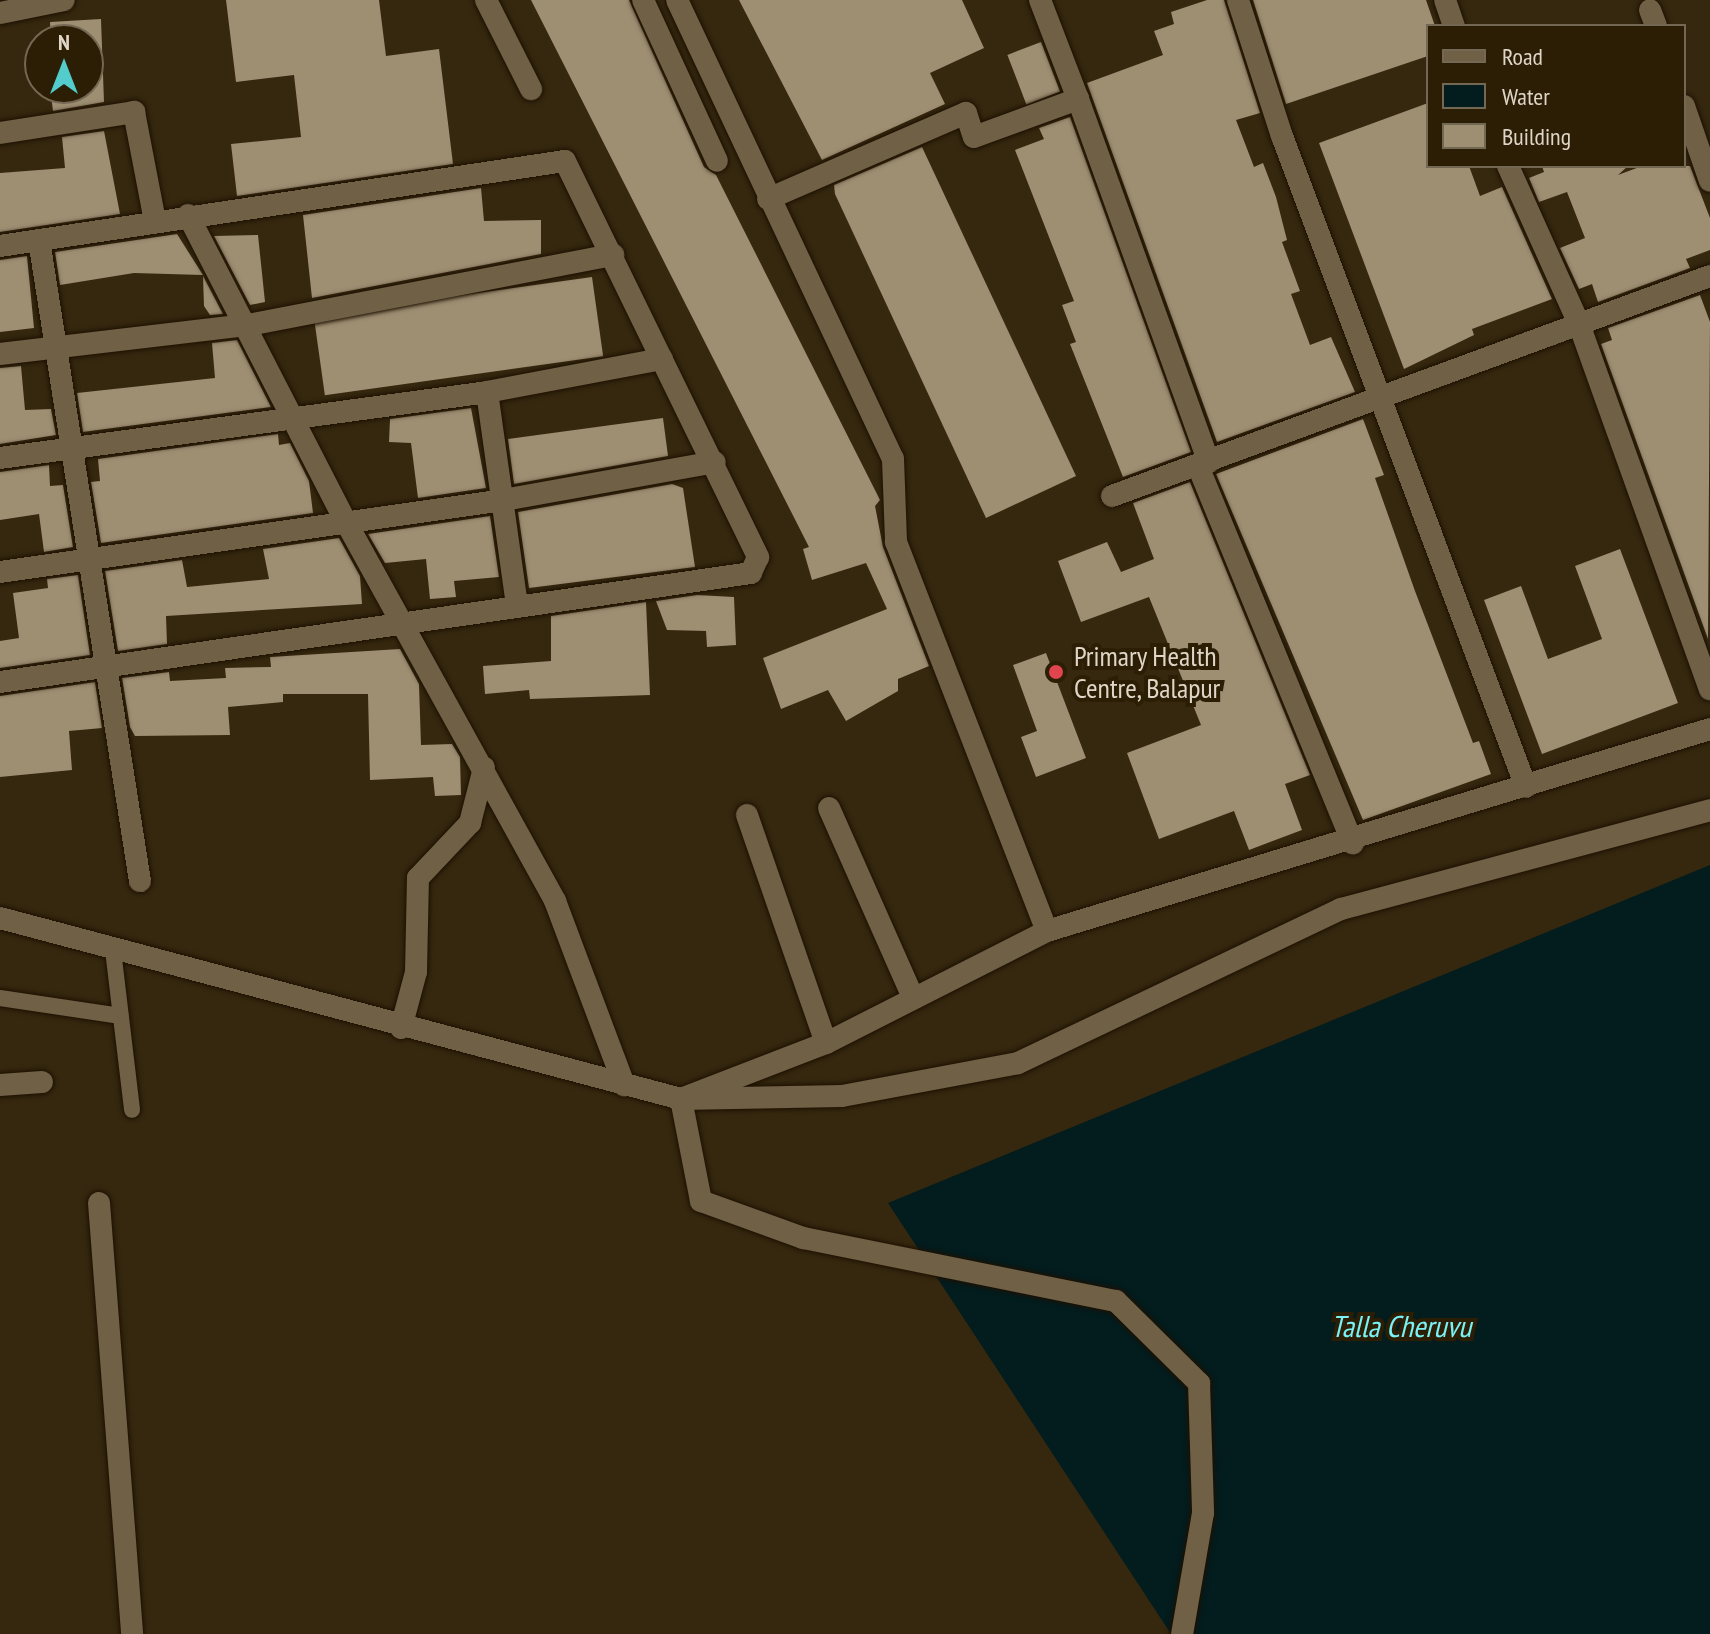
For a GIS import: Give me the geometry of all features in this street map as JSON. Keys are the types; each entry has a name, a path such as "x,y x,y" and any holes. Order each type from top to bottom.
{"street":[{"path":"486,0 531,89"},
{"path":"643,0 717,161"},
{"path":"677,0 893,459 896,542 1047,931"},
{"path":"1040,0 1078,99 1203,464 1353,843"},
{"path":"1238,0 1282,136 1526,787"},
{"path":"1445,0 1453,24"},
{"path":"0,13 56,1"},
{"path":"768,199 966,113 974,137 1078,99"},
{"path":"0,133 134,112 155,221"},
{"path":"1686,112 1710,181"},
{"path":"0,246 554,158 571,165 662,359 756,547 751,573 0,682"},
{"path":"1509,168 1579,324 1710,689"},
{"path":"188,215 248,325 346,522 407,622 555,901 624,1085"},
{"path":"39,240 93,558 105,667 140,881"},
{"path":"0,354 248,325 613,255"},
{"path":"1112,496 1710,276"},
{"path":"0,458 487,392 662,359"},
{"path":"487,392 517,606"},
{"path":"0,572 504,500 715,462"},
{"path":"681,1099 826,1043 1047,931 1353,843 1710,729"},
{"path":"401,1028 416,972 418,878 470,823 484,768"},
{"path":"829,808 913,998"},
{"path":"0,918 401,1028 681,1099 842,1096 1018,1063 1341,909 1710,810"},
{"path":"747,815 826,1043"},
{"path":"0,1085 42,1082"},
{"path":"681,1099 701,1201 803,1238 1116,1301 1199,1383 1203,1513 1182,1634"},
{"path":"99,1203 132,1634"}],"lane":[{"path":"113,950 132,1110"},
{"path":"0,998 121,1016"}],"water":[{"name":"Talla Cheruvu","path":"1710,865 1710,1634 1171,1634 888,1203"}],"building":[{"path":"226,0 379,0 386,56 439,49 453,164 237,196 231,144 301,137 294,75 236,82"},
{"path":"531,0 629,0 704,167 716,175 880,500 875,506 883,547 929,666 898,679 898,691 846,721 828,690 781,709 763,658 887,609 866,563 812,580 803,549 809,547"},
{"path":"739,0 962,0 984,48 930,73 945,104 822,160"},
{"path":"1207,0 1224,0 1260,113 1236,120 1254,167 1263,163 1276,197 1287,240 1282,242 1300,291 1291,294 1310,345 1331,337 1355,392 1217,442 1087,83 1163,55 1154,31 1174,24 1171,12"},
{"path":"1253,0 1426,0 1434,24 1426,24 1426,57 1286,104"},
{"path":"101,19 101,24 50,24"},
{"path":"1041,42 1060,91 1026,104 1007,55"},
{"path":"52,104 93,104 53,111"},
{"path":"1426,104 1426,168 1470,168 1480,196 1502,187 1552,299 1472,329 1474,335 1404,369 1319,143"},
{"path":"1070,117 1191,452 1123,477 1070,344 1076,342 1062,305 1074,301 1015,150 1044,139 1039,128"},
{"path":"104,131 120,214 0,232 0,173 65,168 62,137"},
{"path":"922,147 1076,476 986,518 835,194 834,185"},
{"path":"1690,166 1710,218 1710,250 1686,259 1690,268 1598,302 1592,284 1579,289 1560,248 1585,238 1567,192 1539,202 1529,178 1544,172 1543,168 1626,168 1618,175 1637,168"},
{"path":"481,188 484,221 541,220 541,254 312,298 303,215"},
{"path":"177,234 203,275 134,273 60,285 55,252"},
{"path":"258,235 265,302 250,305 214,236"},
{"path":"27,256 34,328 0,332 0,260"},
{"path":"203,276 223,314 210,315 204,306"},
{"path":"592,277 603,356 325,395 314,316"},
{"path":"1700,295 1710,322 1708,639 1601,344 1612,340 1608,328"},
{"path":"237,340 271,407 83,432 77,393 215,378 212,343"},
{"path":"21,366 25,410 51,409 56,435 0,444 0,368"},
{"path":"471,408 486,488 418,498 411,443 389,442 390,419"},
{"path":"663,418 668,456 514,484 508,439"},
{"path":"1363,419 1384,475 1375,478 1415,591 1473,743 1479,741 1491,774 1363,820 1216,474"},
{"path":"278,434 279,445 290,443 309,481 313,513 101,543 91,482 100,481 98,459"},
{"path":"49,465 50,486 63,485 73,547 44,552 39,514 0,520 0,472"},
{"path":"1190,482 1310,775 1285,784 1302,830 1249,850 1234,811 1159,839 1127,753 1201,725 1149,597 1081,622 1058,561 1107,542 1121,572 1154,559 1133,503"},
{"path":"672,484 683,488 695,567 529,588 518,512"},
{"path":"490,516 499,577 454,581 456,597 430,599 426,559 385,563 368,534"},
{"path":"339,538 360,576 362,604 166,616 167,644 118,651 105,571 182,560 187,587 269,579 263,549"},
{"path":"1620,549 1678,703 1542,754 1484,600 1521,586 1548,659 1602,639 1575,566"},
{"path":"78,575 90,655 0,668 0,641 19,638 13,593 48,588 47,579"},
{"path":"697,595 734,597 736,645 707,647 706,631 667,630 656,601"},
{"path":"646,602 650,695 530,699 529,690 485,694 483,666 551,661 551,616"},
{"path":"400,649 419,684 421,745 452,744 460,757 461,795 435,796 433,777 370,780 368,694 283,694 283,702 228,707 230,735 135,736 130,727 122,678 169,672 170,681 226,678 225,668 271,667 270,657"},
{"path":"1046,653 1086,758 1036,777 1021,737 1037,731 1013,665"},
{"path":"95,682 102,728 69,731 72,770 0,777 0,696"}],"place":[{"name":"Primary Health Centre, Balapur","path":"1056,672"}]}
